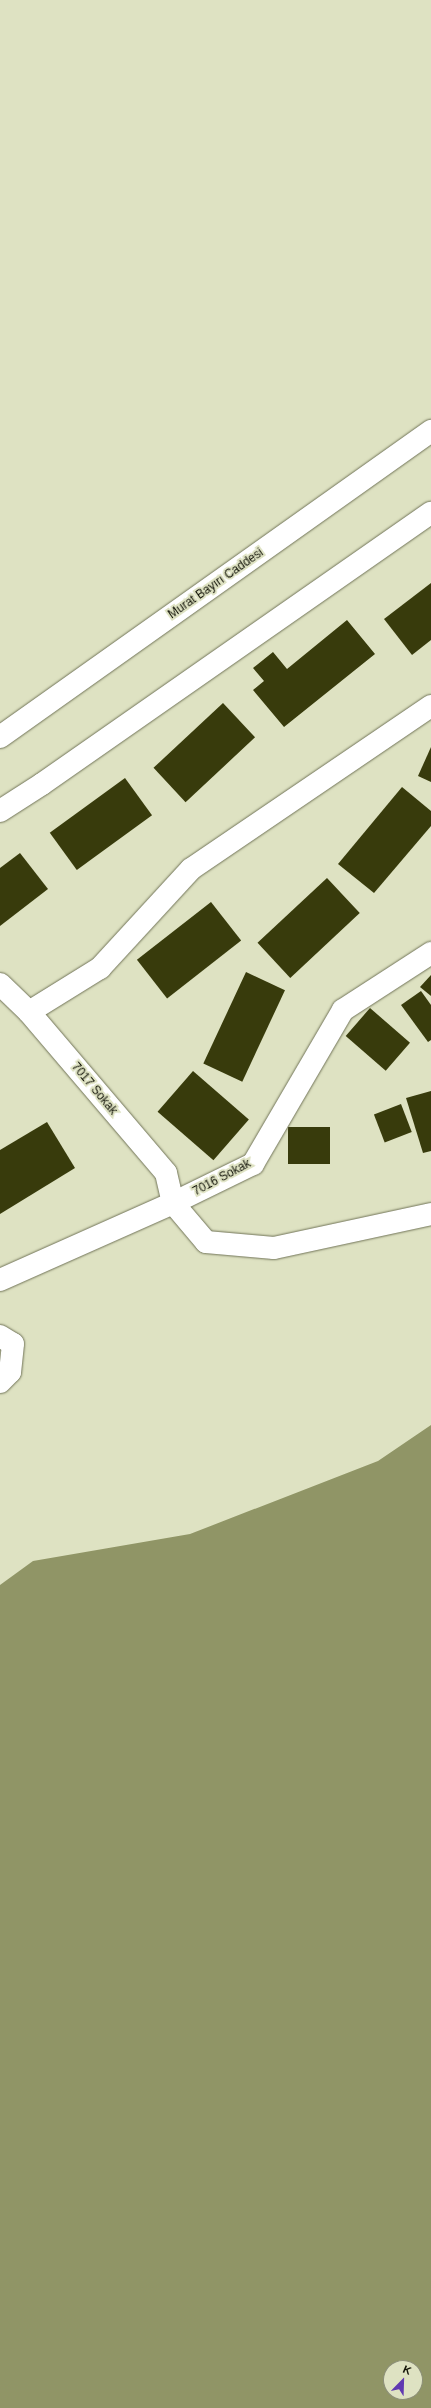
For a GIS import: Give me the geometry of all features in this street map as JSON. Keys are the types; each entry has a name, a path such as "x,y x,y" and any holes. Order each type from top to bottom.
{"street":[{"name":"Murat Bayırı Caddesi","path":"0,737 431,431"},
{"path":"0,811 42,784 431,513"},
{"path":"29,1012 100,968 191,869 431,706"},
{"name":"7016 Sokak","path":"0,1280 173,1203 253,1164 344,1010 431,953"},
{"name":"7017 Sokak","path":"0,984 29,1012 166,1173 173,1203"},
{"path":"173,1203 206,1242 274,1248 431,1214"},
{"path":"0,1336 13,1344 10,1372 0,1382"}],"shaded area":[{"path":"431,1425 431,2408 0,2408 0,1585 33,1561 190,1534 378,1461"}],"building":[{"path":"431,583 431,640 412,655 384,619"},
{"path":"347,620 375,654 284,727 253,690 264,681 253,668 273,652 287,669"},
{"path":"223,703 255,737 186,802 154,768"},
{"path":"431,747 431,782 418,776"},
{"path":"125,778 152,815 77,870 50,833"},
{"path":"402,787 431,811 431,826 374,893 338,864"},
{"path":"20,853 48,889 0,926 0,868"},
{"path":"327,878 360,913 290,978 258,943"},
{"path":"211,902 241,941 167,998 137,960"},
{"path":"246,972 285,990 242,1082 203,1064"},
{"path":"431,975 431,996 420,987"},
{"path":"421,991 431,1005 431,1040 428,1042 401,1005"},
{"path":"370,1008 410,1043 386,1071 346,1036"},
{"path":"193,1071 249,1120 213,1160 158,1112"},
{"path":"431,1091 431,1151 423,1153 406,1098"},
{"path":"401,1104 412,1132 385,1142 374,1114"},
{"path":"47,1122 75,1168 0,1214 0,1150"},
{"path":"288,1127 330,1127 330,1164 288,1164"}]}
